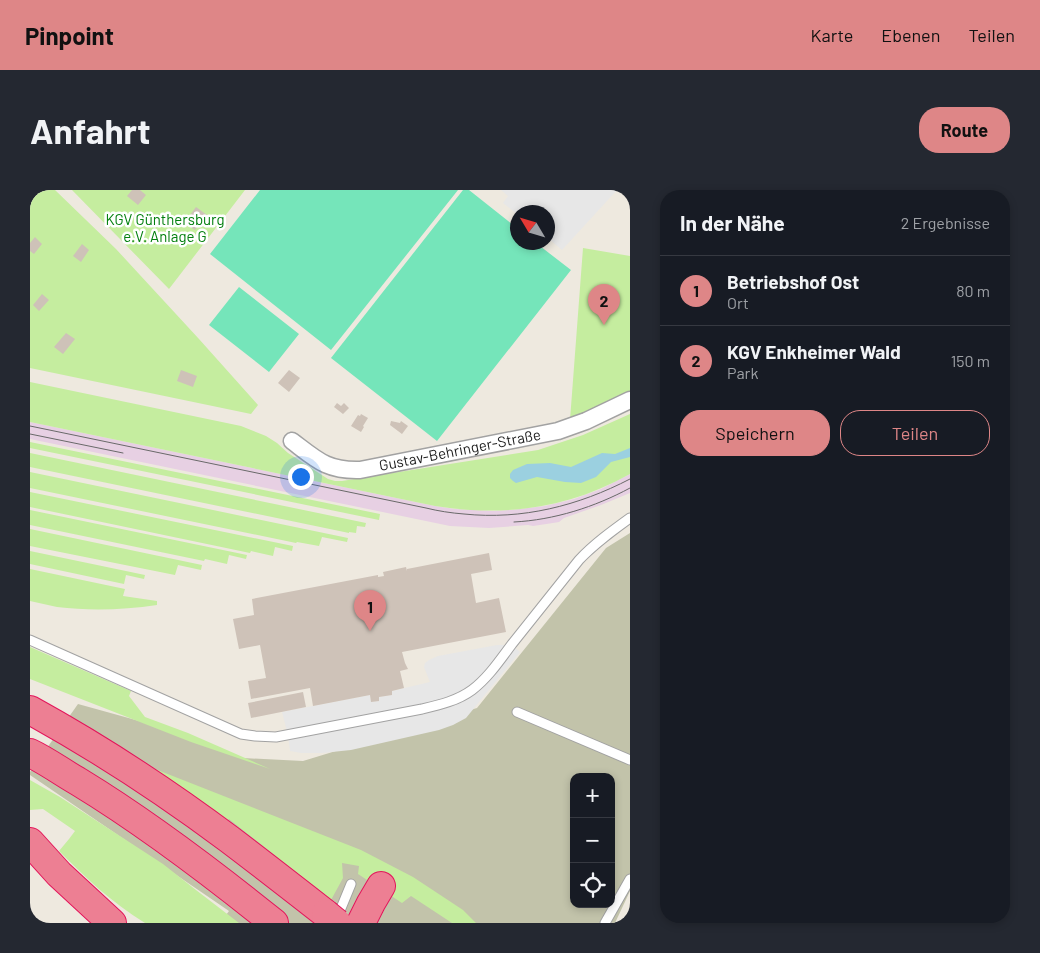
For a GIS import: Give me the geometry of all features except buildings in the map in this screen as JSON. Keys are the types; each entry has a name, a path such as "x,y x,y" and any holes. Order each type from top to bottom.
{"highway":[{"path":"30,710 150,783 228,838 333,920"},
{"path":"30,753 98,794 157,834 274,923"},
{"path":"30,842 59,874 112,923"},
{"path":"362,923 381,886"}],"street":[{"name":"Gustav-Behringer-Straße","path":"292,441 320,462 333,468 360,470 558,431 586,421 630,400"}],"lane":[{"path":"30,640 241,734 276,736 439,706 457,699 472,690 498,662 579,560 604,536 630,518"},
{"path":"517,712 630,760"},
{"path":"605,923 630,879"},
{"path":"333,920 337,916 351,884"}],"shaded area":[{"path":"501,190 617,190 562,250 555,244 555,205 510,205 510,208 503,203 508,196"},
{"path":"30,422 455,509 494,511 545,506 574,499 601,489 630,474 630,493 564,518 559,522 533,526 489,528 450,526 30,439"},
{"path":"630,533 630,891 615,923 220,923 229,911 30,775 30,772 78,704 161,727 243,758 303,761 477,708 606,548"},
{"path":"497,645 512,645 520,652 466,718 453,725 439,730 351,750 322,753 290,751 282,712 370,695 371,702 379,701 379,697 392,695 392,691 430,682 424,667 425,663 429,660 438,656"}],"green space":[{"path":"30,190 55,190 116,249 258,405 251,414 30,368"},
{"name":"KGV Günthersburg e.V. Anlage G","path":"72,190 245,190 169,289"},
{"path":"260,190 458,190 331,350 210,254"},
{"path":"463,190 469,190 510,222 510,250 545,250 571,270 437,441 331,358"},
{"path":"583,248 630,256 630,394 570,420"},
{"path":"239,287 299,334 269,372 209,325"},
{"path":"30,382 241,426 266,436 288,453 328,479 335,481 538,450 583,435 630,414 630,474 583,495 535,507 486,511 435,506 30,422"},
{"path":"30,442 380,514 379,520 30,448"},
{"path":"30,453 366,523 365,527 357,526 356,533 349,533 30,467"},
{"path":"30,472 348,538 347,542 322,537 319,546 296,543 30,488"},
{"path":"30,492 293,546 292,551 275,547 273,556 251,551 250,553 30,507"},
{"path":"30,510 247,555 246,559 229,555 227,564 205,559 204,561 30,525"},
{"path":"30,529 202,565 201,570 178,565 175,575 30,546"},
{"path":"30,551 145,575 144,579 126,575 124,584 30,564"},
{"path":"30,569 125,589 123,596 157,601 157,605 119,609 81,609 57,607 30,601"},
{"path":"30,647 131,691 129,696 145,717 188,733 270,769 191,742 30,679"},
{"path":"127,758 361,850 413,877 463,910 476,923 452,923 411,896 402,903 358,874 359,866 342,863 343,878 331,900 229,819 224,825"},
{"path":"30,780 60,797 163,864 239,923 145,923 121,907 59,851 75,831 43,809 30,810"}],"water":[{"path":"630,448 630,457 611,462 596,477 581,483 537,477 516,483 510,478 513,470 527,464 550,463 571,467 602,453 615,454"}],"tram line":[{"path":"30,426 459,514 507,515 549,509 590,497 630,479"},
{"path":"30,434 123,453"},
{"path":"514,522 544,519 588,507 630,488"}],"place":[{"name":"KGV Enkheimer Wald","path":"604,325"},
{"name":"Betriebshof Ost","path":"370,631"}]}
